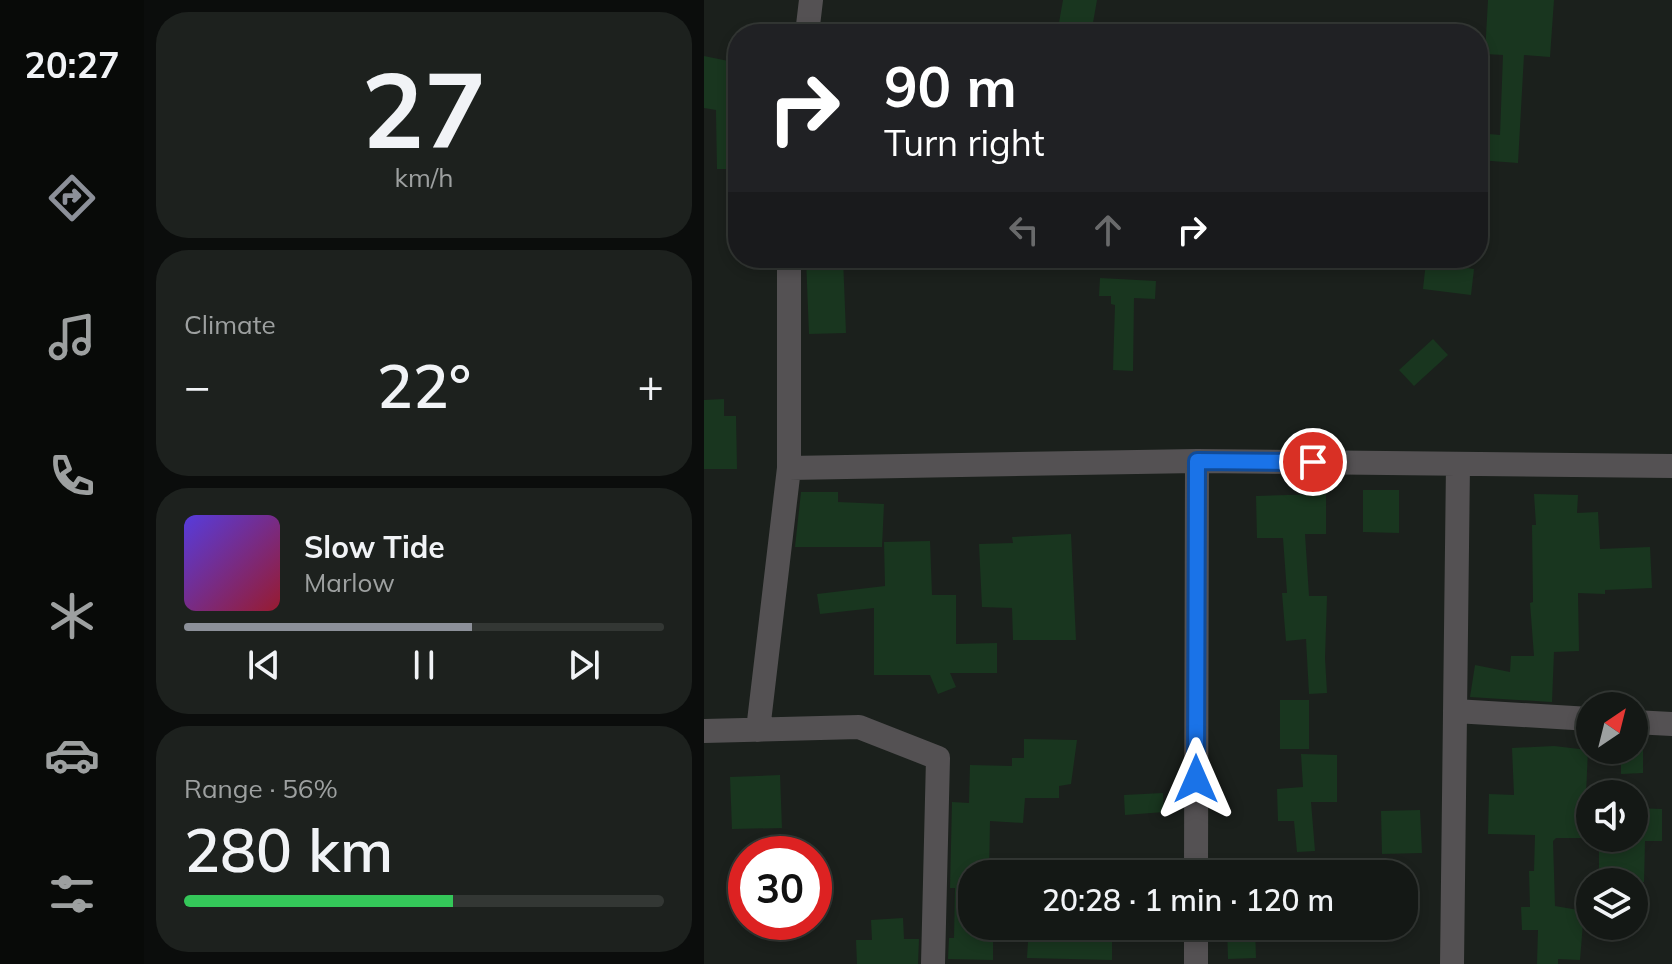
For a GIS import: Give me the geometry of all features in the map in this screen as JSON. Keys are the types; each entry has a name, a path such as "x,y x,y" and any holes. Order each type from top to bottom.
{"street":[{"path":"808,24 811,0"},
{"path":"758,730 789,468 789,268"},
{"path":"789,468 1197,461 1672,466"},
{"path":"1196,860 1197,461"},
{"path":"1452,964 1458,464"},
{"path":"1455,711 1576,718"},
{"path":"1648,723 1672,724"},
{"path":"704,731 859,727 938,758 933,964"},
{"path":"1196,940 1196,964"}],"building":[{"path":"1063,0 1097,0 1093,24 1059,24"},
{"path":"1488,0 1554,0 1550,57 1524,55 1518,163 1488,161 1488,134 1500,135 1503,55 1488,54"},
{"path":"704,56 728,61 728,169 717,169 716,110 704,108"},
{"path":"806,268 843,268 846,333 809,334"},
{"path":"1425,268 1474,269 1471,295 1423,289"},
{"path":"1100,278 1156,281 1155,299 1134,298 1133,371 1113,370 1115,305 1111,304 1111,296 1099,296"},
{"path":"1433,339 1448,355 1414,386 1399,370"},
{"path":"724,399 724,416 736,416 737,469 704,469 704,400"},
{"path":"1363,490 1399,490 1399,533 1363,532"},
{"path":"801,492 838,492 838,502 884,504 882,547 795,547"},
{"path":"1326,494 1326,534 1305,534 1309,596 1327,596 1327,693 1309,694 1306,639 1286,641 1282,593 1287,593 1283,538 1257,538 1256,496"},
{"path":"1534,494 1578,495 1577,513 1598,512 1600,549 1650,547 1652,588 1605,590 1605,594 1578,593 1579,651 1554,652 1552,702 1470,697 1475,665 1510,672 1511,656 1534,656 1530,603 1533,602 1532,525 1536,525"},
{"path":"1071,534 1076,640 1013,640 1012,608 982,607 979,544 1013,543 1012,537"},
{"path":"930,541 932,595 956,595 956,644 997,643 997,673 950,673 956,687 938,694 930,675 874,675 874,608 820,614 817,594 885,586 884,542"},
{"path":"1280,700 1309,700 1309,749 1280,749"},
{"path":"1024,739 1077,740 1071,784 1059,786 1059,798 1025,798 1023,823 990,821 989,860 958,860 958,940 993,940 993,960 948,959 949,938 954,938 955,888 950,888 952,802 969,803 970,765 1012,766 1012,758 1024,758"},
{"path":"1512,748 1576,749 1576,764 1587,764 1587,780 1576,780 1576,838 1556,838 1553,841 1555,906 1576,910 1576,940 1582,940 1580,960 1558,959 1558,964 1537,964 1538,930 1522,930 1521,907 1530,907 1529,871 1534,871 1535,835 1488,834 1489,794 1514,795"},
{"path":"1301,754 1337,755 1337,802 1311,802 1315,851 1297,852 1294,821 1278,821 1277,789 1303,787"},
{"path":"1621,764 1643,764 1643,773 1621,774"},
{"path":"780,775 782,828 732,829 730,777"},
{"path":"1163,793 1164,812 1125,815 1124,795"},
{"path":"1648,808 1662,809 1662,841 1648,841"},
{"path":"1420,810 1422,853 1382,854 1381,811"},
{"path":"1599,852 1645,852 1644,868 1599,868"},
{"path":"903,918 904,939 919,939 918,964 857,964 856,940 872,940 871,920"},
{"path":"1028,940 1112,940 1112,960 1027,958"},
{"path":"1227,940 1255,940 1256,958 1228,959"}],"route":[{"path":"1196,779 1197,461 1313,462"}]}
